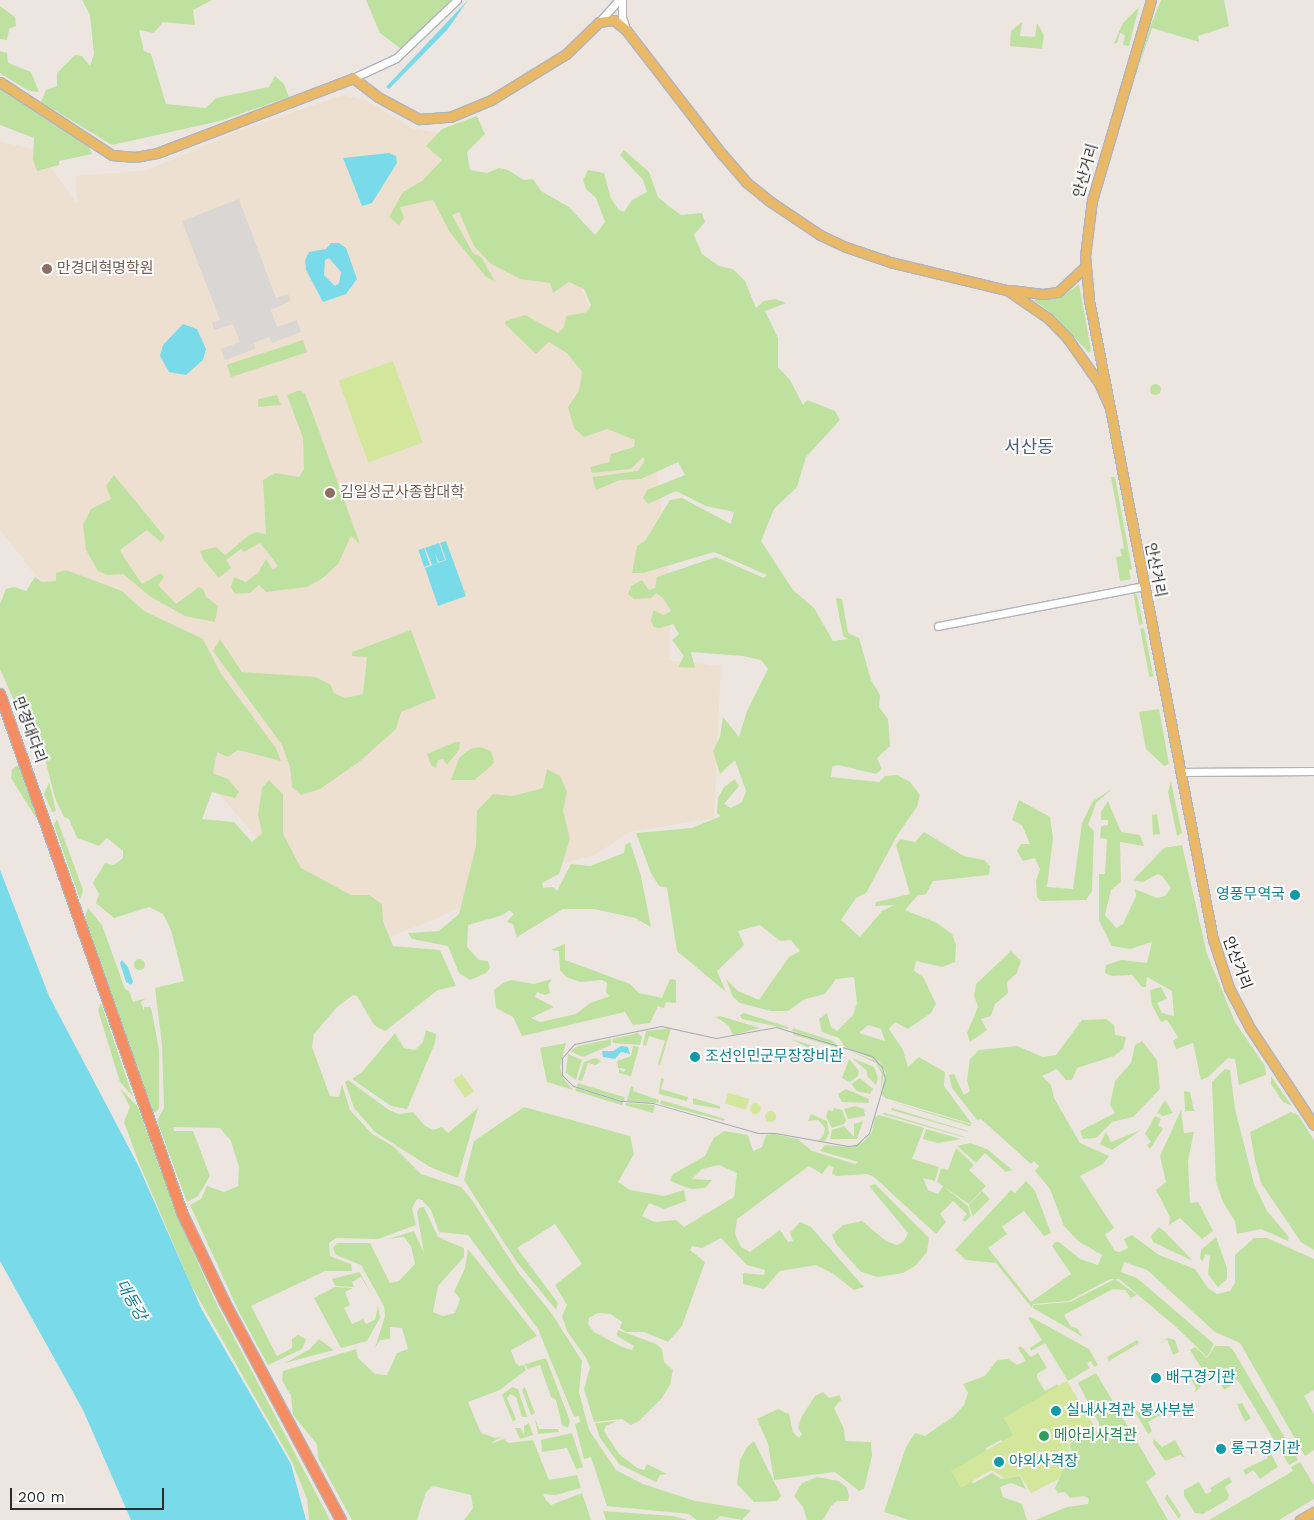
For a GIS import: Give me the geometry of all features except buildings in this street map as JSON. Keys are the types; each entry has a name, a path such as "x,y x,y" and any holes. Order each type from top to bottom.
{"highway":[{"name":"만경대다리","path":"0,694 166,1169 191,1232 233,1318 341,1520"}],"main road":[{"name":"안산거리","path":"1150,0 1092,200 1086,266 1089,300 1209,923 1230,988 1250,1028 1314,1125"},
{"path":"0,82 95,146 112,155 125,157 157,153 353,78 378,97 419,119 450,117 491,100 566,54 599,22 614,20 626,30 746,182 782,210 846,248 890,262 1007,290 1043,294 1058,292 1086,266"},
{"path":"1007,290 1048,318 1068,339 1099,383 1109,405"},
{"path":"1300,1520 1314,1512"}],"street":[{"path":"353,78 396,58 457,0"},
{"path":"599,22 621,0"},
{"path":"621,0 622,17 626,30"},
{"path":"938,626 1143,586"},
{"path":"1180,772 1314,771"}],"shaded area":[{"name":"김일성군사종합대학","path":"343,95 368,101 413,129 451,135 477,179 577,278 656,457 671,592 669,660 721,666 714,818 630,832 595,855 559,864 518,879 436,919 343,955 290,876 218,793 194,748 35,574 0,530 0,141 40,151 77,204 76,176 148,170 235,132"},
{"path":"239,199 276,298 288,294 291,301 271,310 277,327 297,320 301,332 272,343 269,337 254,343 255,349 225,360 221,349 240,342 233,324 214,330 212,323 220,320 182,221"}],"green space":[{"path":"82,0 212,0 193,10 195,25 163,22 154,33 139,30 144,51 151,54 166,104 206,108 216,98 269,87 275,76 284,84 289,97 220,121 112,145 41,102 46,90 57,86 57,73 75,55 82,56 90,66 94,54 90,15"},
{"path":"366,0 454,0 401,49 380,33"},
{"path":"1161,0 1224,0 1229,26 1198,36 1199,42 1152,28 1137,72 1150,27"},
{"path":"0,6 15,17 16,26 9,29 7,40 0,39"},
{"path":"1139,7 1129,46 1123,45 1125,35 1120,33 1117,43 1114,43 1123,23"},
{"path":"1022,22 1020,36 1035,37 1037,23 1044,35 1042,49 1010,46 1011,31"},
{"path":"0,51 7,53 8,63 31,72 39,92 29,91 0,73"},
{"path":"0,86 89,147 92,154 59,161 59,165 37,171 33,160 34,138 0,125"},
{"path":"477,116 485,134 467,152 470,170 487,173 499,168 508,170 524,180 533,179 541,191 569,207 595,235 605,222 596,198 586,189 583,180 588,170 604,173 611,199 619,210 624,212 632,200 647,192 643,180 620,155 624,150 649,172 658,197 671,208 681,215 702,213 705,222 694,235 702,254 719,266 733,269 745,281 756,308 764,301 776,299 786,303 765,311 778,338 778,367 790,380 803,405 807,400 835,411 840,420 806,457 797,487 774,509 761,541 793,590 814,608 833,641 848,639 843,636 836,598 842,599 848,633 859,638 871,680 880,695 879,707 888,719 890,746 877,758 882,769 876,774 838,765 832,767 831,777 879,782 885,776 897,775 910,782 920,795 917,807 898,834 866,893 856,898 841,920 860,937 882,911 894,905 875,906 876,902 910,894 896,845 900,839 915,842 924,832 964,856 984,860 990,866 989,875 933,881 926,894 917,896 905,910 937,923 952,934 956,945 955,962 942,967 916,961 914,971 923,977 936,1004 931,1013 908,1029 895,1022 889,1029 903,1050 908,1067 919,1057 945,1072 944,1086 972,1124 885,1098 881,1094 886,1073 879,1061 845,1047 839,1038 822,1032 819,1019 827,1013 831,1027 837,1031 853,1015 857,1003 854,977 836,979 825,994 805,999 788,1011 771,1011 740,1003 733,997 726,979 738,991 759,1000 789,957 800,951 791,940 780,941 760,925 738,931 744,945 717,971 726,992 677,951 667,888 659,886 651,873 636,833 692,828 721,816 717,813 718,798 724,787 735,779 739,786 724,804 731,808 742,802 746,791 735,760 720,774 713,751 720,737 723,717 739,737 747,711 768,669 761,660 743,656 691,652 695,668 678,667 684,656 672,640 679,634 673,624 660,628 654,627 651,621 653,610 664,615 671,611 663,598 656,593 651,598 634,599 628,594 631,586 642,580 649,590 655,588 657,577 716,557 764,578 767,575 714,552 643,573 632,573 637,546 645,541 670,500 682,498 731,524 734,512 706,506 676,491 648,504 643,498 647,490 685,475 678,462 641,479 620,480 596,490 592,477 638,471 645,460 643,457 631,469 592,473 590,467 609,462 611,454 634,447 635,440 607,429 584,437 574,428 568,407 579,391 582,372 568,354 549,342 536,354 505,324 506,321 525,315 558,333 564,327 566,316 587,312 591,305 584,289 569,282 553,293 550,283 520,279 490,263 474,246 459,212 452,215 473,253 481,257 495,281 486,277 449,231 433,200 400,207 404,218 399,225 389,217 403,192 422,181 442,160 426,146 442,129","holes":["868,1025 881,1029 885,1041 859,1033"]},
{"path":"1079,284 1091,350 1089,353 1053,314 1033,300 1063,296"},
{"path":"303,340 307,352 231,377 227,365"},
{"path":"393,361 423,443 368,463 338,381"},
{"path":"1153,384 1157,384 1160,389 1159,393 1153,394 1150,391 1150,387"},
{"path":"300,390 305,394 311,409 360,544 351,536 338,564 323,578 307,587 266,592 259,585 250,593 235,594 231,587 234,577 246,582 258,573 266,559 273,570 278,566 269,554 260,543 244,552 241,549 226,560 231,568 219,578 203,559 200,551 216,547 225,555 248,536 256,532 266,534 263,480 275,473 299,477 304,469 303,438 287,395"},
{"path":"277,395 281,405 258,407 258,399"},
{"path":"114,475 165,537 161,542 147,530 120,550 142,584 161,573 164,577 158,585 176,604 199,587 203,589 206,597 218,606 215,622 185,616 151,597 123,574 107,575 98,571 86,550 83,525 91,509 111,499 106,486"},
{"path":"1111,477 1115,477 1132,569 1129,570 1131,579 1120,581 1116,557 1122,556 1120,549 1124,548"},
{"path":"66,570 122,591 144,611 203,639 221,674 276,748 281,761 238,750 228,757 217,752 213,773 228,779 239,792 235,798 212,792 202,819 234,822 252,842 262,833 258,814 262,788 269,780 283,794 283,834 301,868 351,895 369,895 382,904 383,921 393,946 440,950 456,986 438,990 385,1031 374,1025 357,996 353,995 337,1007 314,1034 312,1047 330,1096 339,1097 342,1084 350,1110 372,1134 393,1146 421,1174 461,1187 472,1200 519,1273 552,1314 582,1361 579,1392 589,1430 616,1470 643,1484 695,1501 751,1510 742,1520 720,1516 716,1520 697,1520 689,1514 607,1506 591,1457 584,1459 575,1424 580,1422 579,1416 574,1417 538,1329 468,1235 439,1232 431,1210 422,1200 417,1199 412,1208 416,1225 378,1239 336,1238 329,1243 330,1256 351,1264 352,1271 325,1271 251,1306 277,1356 292,1348 292,1339 298,1335 306,1339 302,1349 268,1365 239,1312 190,1205 201,1199 207,1186 224,1192 238,1186 239,1167 231,1141 220,1128 173,1127 174,1131 193,1131 210,1176 198,1196 187,1202 157,1121 164,1108 162,1045 155,988 184,981 171,930 163,914 149,907 114,918 96,903 99,894 93,883 105,863 114,865 123,858 123,851 107,838 99,846 77,838 69,819 64,817 55,798 42,747 45,746 24,723 0,669 0,604 6,589 14,587 26,591 35,577 42,582 56,581 56,573"},
{"path":"1133,591 1137,595 1143,624 1139,625"},
{"path":"1144,628 1153,676 1149,677 1140,629"},
{"path":"411,630 436,698 401,712 396,729 359,762 320,789 301,795 292,787 290,767 282,745 213,651 220,639 242,672 315,677 330,684 334,693 345,698 363,694 367,657 352,656 352,652"},
{"path":"1159,709 1169,764 1164,766 1146,749 1139,712"},
{"path":"455,742 460,742 459,750 447,765 443,759 438,760 436,768 431,765 427,754"},
{"path":"480,747 491,751 494,762 489,768 474,780 451,780 459,758 470,749"},
{"path":"19,765 36,818 11,778 12,769"},
{"path":"547,769 560,776 567,792 563,811 570,839 559,874 542,883 543,888 553,887 557,891 571,864 590,866 624,853 625,845 630,842 641,876 651,927 635,918 594,909 563,909 517,937 513,924 507,922 514,914 509,910 503,915 468,925 467,947 479,960 488,961 490,968 486,973 470,980 459,973 448,946 412,939 408,933 439,931 459,914 476,846 477,811 493,794 513,796 543,788"},
{"path":"49,782 56,811 52,812 44,794"},
{"path":"1171,782 1182,833 1177,836 1168,792"},
{"path":"1112,789 1096,803 1088,825 1094,831 1092,891 1086,900 1041,901 1037,897 1036,881 1040,869 1035,858 1023,861 1017,851 1021,844 1030,844 1022,825 1012,820 1019,800 1050,817 1053,838 1047,887 1073,889 1082,823 1093,801"},
{"path":"1108,801 1121,832 1140,835 1144,846 1120,842 1121,882 1111,890 1105,915 1116,928 1123,924 1136,896 1135,889 1157,898 1165,896 1171,888 1162,876 1158,874 1143,882 1133,880 1164,848 1182,845 1207,954 1235,1022 1265,1066 1266,1075 1239,1085 1235,1059 1228,1058 1208,1077 1201,1080 1193,1043 1176,1049 1173,1041 1178,1037 1167,1020 1161,1022 1152,1005 1150,990 1161,987 1167,999 1157,1003 1162,1013 1174,1016 1172,991 1147,977 1146,987 1142,987 1132,975 1112,976 1105,973 1106,965 1122,960 1147,963 1152,942 1130,949 1112,946 1099,920 1099,874 1105,874 1107,839 1100,838 1101,826 1108,825 1108,820 1101,820 1101,812"},
{"path":"1157,814 1160,834 1153,835 1152,815"},
{"path":"57,819 83,890 80,900 54,825"},
{"path":"88,908 102,925 125,989 129,991 133,1002 146,998 141,1002 144,1011 144,1007 151,1007 159,1050 159,1108 156,1112 152,1112 85,917"},
{"path":"565,944 565,960 630,984 639,993 662,998 670,979 676,980 676,1003 666,1002 664,1008 658,1006 650,1023 633,1025 625,1012 522,1036 513,1017 496,1008 494,990 503,983 511,980 534,984 552,979 548,985 550,993 545,995 537,992 535,997 554,1007 531,1018 540,1022 576,1014 590,1003 610,996 606,993 607,983 602,980 581,982 566,977 560,970 559,951 551,950"},
{"path":"1011,951 1021,961 1017,973 1007,982 1008,993 995,1004 991,1016 981,1019 987,1030 970,1042 967,1033 978,1007 974,996 976,984"},
{"path":"139,958 145,964 139,970 133,964"},
{"path":"101,1003 133,1097 120,1082 98,1010"},
{"path":"744,1013 788,1027 788,1029 742,1019 740,1015"},
{"path":"720,1016 760,1028 733,1035 728,1025 716,1017"},
{"path":"1106,1019 1114,1025 1115,1035 1126,1037 1123,1049 1114,1056 1077,1068 1072,1080 1066,1080 1057,1069 1042,1076 1051,1085 1054,1098 1080,1143 1109,1156 1103,1164 1080,1176 1114,1228 1105,1235 1115,1251 1120,1252 1128,1248 1124,1239 1132,1235 1159,1255 1195,1269 1208,1288 1217,1294 1230,1291 1235,1283 1235,1255 1254,1238 1267,1238 1314,1259 1314,1390 1304,1396 1314,1414 1314,1450 1305,1456 1240,1343 1215,1332 1147,1270 1124,1262 1121,1272 1137,1278 1214,1344 1207,1357 1175,1326 1119,1279 1110,1279 1069,1301 1033,1304 1032,1308 996,1263 966,1260 955,1250 1011,1190 1015,1193 1026,1181 1035,1191 1051,1233 1044,1236 1024,1211 1002,1227 1007,1234 988,1248 1031,1302 1071,1274 1052,1246 1055,1242 1059,1242 1080,1259 1098,1265 1102,1255 1078,1241 1064,1226 1050,1189 1035,1171 1039,1166 1034,1161 1031,1164 981,1119 977,1120 952,1088 949,1075 954,1074 964,1095 970,1091 967,1080 970,1059 979,1050 1017,1046 1043,1057 1056,1055 1082,1020"},
{"path":"671,1028 660,1065 658,1064 665,1041 649,1036 646,1046 643,1045 646,1031"},
{"path":"793,1028 833,1041 837,1045 792,1031"},
{"path":"426,1030 436,1034 435,1043 407,1109 391,1106 352,1079 362,1072 395,1033 404,1048 415,1050 423,1042"},
{"path":"792,1032 839,1047 839,1048 794,1035"},
{"path":"638,1033 642,1037 640,1045 613,1043 612,1039"},
{"path":"611,1039 611,1045 583,1057 570,1051 578,1046"},
{"path":"791,1039 836,1053 837,1061 806,1051 807,1047"},
{"path":"1142,1041 1157,1060 1160,1089 1133,1117 1112,1122 1096,1138 1083,1139 1080,1131 1115,1113 1110,1105 1115,1081 1131,1063 1135,1045"},
{"path":"566,1043 560,1067 563,1078 573,1090 547,1082 540,1048"},
{"path":"633,1046 639,1047 631,1076 619,1073 619,1069 624,1072 626,1069 618,1068 617,1061 631,1056"},
{"path":"846,1049 878,1062 884,1074 880,1093 882,1074 876,1063"},
{"path":"568,1054 582,1060 576,1080 566,1073"},
{"path":"595,1058 601,1061 596,1065 588,1063 582,1081 578,1080 584,1062"},
{"path":"852,1058 874,1067 878,1078 876,1085 867,1076 867,1071"},
{"path":"849,1059 859,1071 858,1076 850,1082 842,1078"},
{"path":"1225,1069 1230,1070 1235,1109 1254,1184 1267,1211 1289,1237 1288,1241 1261,1229 1237,1234 1235,1221 1223,1202 1216,1182 1212,1082"},
{"path":"462,1074 474,1091 465,1098 453,1080"},
{"path":"1271,1076 1292,1106 1283,1102 1271,1084"},
{"path":"661,1078 664,1079 661,1089 688,1097 687,1101 659,1094"},
{"path":"860,1078 873,1089 870,1094 857,1091 851,1084"},
{"path":"348,1080 389,1110 399,1114 413,1112 425,1126 433,1130 442,1127 448,1133 478,1108 458,1178 430,1167 375,1132 354,1108 345,1082"},
{"path":"578,1083 625,1097 624,1101 577,1087"},
{"path":"631,1086 634,1087 633,1091 659,1100 658,1103 627,1101"},
{"path":"120,1088 138,1107 179,1221 217,1305 330,1520 309,1520 307,1499 292,1462 191,1285 139,1163 124,1122 130,1107"},
{"path":"576,1088 623,1102 622,1105 575,1091"},
{"path":"846,1089 869,1099 869,1103 842,1102 838,1094"},
{"path":"1184,1091 1190,1092 1194,1111 1185,1111"},
{"path":"728,1093 749,1099 746,1110 725,1104"},
{"path":"693,1098 720,1106 720,1109 693,1104"},
{"path":"661,1100 725,1119 724,1121 660,1104"},
{"path":"886,1100 972,1125 969,1126"},
{"path":"1165,1100 1173,1113 1163,1116 1157,1113"},
{"path":"626,1103 655,1105 653,1113 625,1105"},
{"path":"753,1103 757,1103 760,1108 759,1112 753,1113 750,1110 750,1106"},
{"path":"855,1106 864,1109 865,1116 848,1119 844,1109"},
{"path":"524,1107 630,1136 634,1154 618,1182 630,1190 664,1196 684,1190 686,1201 664,1209 649,1203 642,1216 654,1222 676,1220 684,1227 734,1197 737,1173 719,1165 702,1169 692,1179 712,1180 705,1188 691,1189 670,1181 673,1174 705,1156 714,1138 724,1131 748,1135 753,1151 762,1147 766,1135 774,1134 798,1139 812,1151 855,1164 858,1162 820,1151 825,1145 850,1147 863,1142 872,1132 875,1117 879,1115 924,1128 912,1159 939,1167 935,1181 923,1178 928,1190 938,1194 943,1186 968,1206 971,1216 965,1222 962,1220 967,1214 953,1201 940,1214 946,1222 936,1234 874,1177 867,1174 836,1176 832,1173 834,1168 829,1165 822,1174 809,1166 737,1219 735,1234 741,1247 750,1252 780,1230 788,1242 793,1241 790,1233 800,1222 811,1227 864,1287 854,1290 832,1273 816,1265 780,1271 764,1289 743,1284 743,1273 764,1275 765,1270 747,1265 721,1238 702,1248 692,1246 690,1250 705,1262 682,1326 668,1342 644,1332 626,1332 620,1328 622,1322 611,1314 598,1313 589,1318 588,1324 594,1332 622,1347 632,1350 634,1346 617,1336 618,1330 656,1344 662,1349 664,1362 673,1370 670,1385 661,1399 639,1421 631,1425 622,1419 594,1422 584,1389 590,1367 567,1331 562,1316 567,1305 555,1285 582,1264 555,1224 517,1248 558,1303 556,1310 516,1261 464,1180 474,1141"},
{"path":"834,1108 842,1110 846,1120 844,1124 832,1128 826,1117 828,1110 833,1111"},
{"path":"892,1108 968,1131 969,1132 891,1110"},
{"path":"1181,1110 1184,1133 1194,1132 1188,1161 1190,1203 1198,1202 1213,1231 1202,1239 1180,1218 1169,1225 1170,1217 1156,1190 1166,1182 1160,1156"},
{"path":"768,1111 772,1111 775,1116 774,1120 768,1121 765,1118 765,1114"},
{"path":"1291,1112 1298,1115 1314,1140 1314,1250 1301,1242 1261,1183 1250,1132"},
{"path":"885,1113 965,1137 966,1138 882,1114"},
{"path":"811,1114 827,1121 829,1133 825,1141 818,1141 824,1135 825,1128 818,1120 808,1121"},
{"path":"1155,1116 1161,1119 1158,1125 1163,1129 1150,1149 1147,1145 1151,1142 1145,1134"},
{"path":"863,1121 857,1139 830,1139 832,1130 844,1126 854,1137 854,1124"},
{"path":"926,1129 961,1139 938,1143 923,1139"},
{"path":"1141,1130 1112,1150 1100,1144 1106,1132 1111,1142"},
{"path":"970,1143 987,1149 1012,1170 1006,1172 985,1153 976,1163 957,1146"},
{"path":"956,1148 974,1165 969,1170 986,1186 969,1204 937,1182 941,1168 948,1170"},
{"path":"875,1184 929,1238 927,1252 915,1266 903,1273 878,1277 861,1272 836,1244 832,1235 843,1225 862,1221 886,1241 897,1245 904,1241 908,1233 869,1186"},
{"path":"982,1191 990,1199 973,1216 969,1205"},
{"path":"424,1207 438,1237 464,1248 464,1257 438,1286 433,1312 443,1316 455,1313 460,1299 454,1292 465,1268 468,1249 537,1336 511,1350 515,1362 519,1366 524,1365 526,1370 500,1390 468,1402 481,1433 495,1438 502,1436 490,1444 504,1439 508,1443 533,1440 549,1480 577,1475 581,1488 556,1495 543,1494 546,1500 551,1505 582,1493 591,1520 464,1520 473,1508 471,1495 433,1486 426,1492 417,1520 352,1520 318,1458 317,1444 293,1415 291,1396 282,1380 283,1371 356,1349 358,1358 375,1374 387,1375 397,1353 408,1349 402,1328 390,1327 390,1339 380,1340 375,1348 385,1316 384,1306 361,1265 336,1255 333,1248 337,1243 370,1243 390,1283 399,1281 415,1264 411,1246 404,1237 388,1239 414,1231 424,1253 417,1213 419,1208"},
{"path":"1159,1227 1193,1261 1153,1242 1151,1236"},
{"path":"1216,1237 1227,1268 1227,1279 1218,1287 1208,1274 1210,1256 1205,1254 1203,1261 1200,1259 1201,1250"},
{"path":"359,1272 374,1299 361,1277 352,1282 354,1287 335,1286 332,1279"},
{"path":"1115,1279 1137,1295 1131,1298 1125,1290 1113,1289 1064,1315 1071,1327 1077,1328 1083,1337 1033,1308 1033,1305 1070,1302"},
{"path":"335,1287 353,1288 345,1292 350,1305 344,1308 352,1324 363,1319 366,1324 375,1320 378,1305 380,1318 367,1341 341,1348 314,1298"},
{"path":"1031,1317 1089,1349 1098,1365 1094,1367 1091,1361 1087,1363 1090,1368 1068,1381 1045,1343 1031,1351 1030,1348 1042,1340 1028,1318"},
{"path":"1167,1338 1175,1340 1179,1352 1173,1355 1167,1339 1159,1344"},
{"path":"319,1339 334,1350 285,1363 310,1349"},
{"path":"1137,1340 1139,1343 1109,1361 1107,1357"},
{"path":"1021,1346 1031,1357 1038,1353 1047,1368 1037,1374 1037,1378 1045,1391 1058,1384 1058,1387 1040,1398 1017,1436 1006,1444 1001,1440 986,1448 985,1454 961,1479 974,1483 992,1473 1001,1479 1020,1476 1026,1489 1011,1483 1000,1487 1003,1497 1022,1504 1027,1520 909,1520 884,1512 906,1447 915,1433 925,1436 954,1416 964,1405 968,1393 963,1384 985,1376 997,1360 1008,1359 1017,1365 1026,1361 1018,1348"},
{"path":"1215,1346 1228,1346 1233,1350 1298,1460 1289,1465 1239,1382 1234,1378 1234,1384 1224,1390 1215,1373 1207,1377 1190,1350 1195,1347 1207,1358"},
{"path":"546,1358 570,1421 568,1428 562,1425 556,1400 551,1397 540,1365 527,1369 525,1364"},
{"path":"1096,1373 1156,1474 1146,1482 1168,1520 1035,1520 1067,1507 1088,1504 1089,1499 1084,1496 1070,1498 1065,1492 1058,1493 1055,1488 1061,1475 1055,1467 1073,1455 1069,1445 1081,1434 1085,1438 1099,1430 1099,1423 1078,1383"},
{"path":"1194,1373 1201,1386 1194,1393 1196,1388 1188,1374"},
{"name":"메아리사격관","path":"1067,1381 1097,1430 1085,1438 1080,1433 1068,1444 1070,1453 1059,1479 1031,1493 1020,1475 1006,1479 991,1470 961,1488 951,1471 1013,1435 1004,1418"},
{"path":"512,1387 518,1389 527,1417 522,1417 516,1397 510,1394 507,1398 516,1419 513,1422 502,1395"},
{"path":"525,1387 535,1413 531,1415 522,1390"},
{"path":"823,1392 829,1398 840,1395 841,1400 834,1408 844,1429 845,1441 871,1442 872,1456 864,1489 859,1491 835,1472 774,1480 768,1444 757,1419 778,1409 789,1414 793,1432 799,1438 802,1434 798,1428 802,1416 815,1396"},
{"path":"1173,1400 1181,1415 1174,1407 1148,1422 1152,1431 1148,1434 1135,1412 1139,1410 1144,1419"},
{"path":"1242,1403 1251,1418 1245,1422 1237,1404"},
{"path":"535,1419 539,1429 558,1429 559,1432 538,1434"},
{"path":"617,1421 606,1426 604,1431 619,1454 637,1468 644,1470 647,1464 667,1474 660,1475 656,1482 619,1464 600,1438 595,1423"},
{"path":"529,1423 533,1435 520,1439 515,1428 520,1428 524,1434 524,1426"},
{"path":"572,1433 583,1467 576,1469 567,1448 542,1452 541,1440"},
{"path":"1154,1439 1162,1447 1175,1440 1185,1458 1180,1455 1165,1461 1153,1443"},
{"path":"1264,1440 1278,1467 1260,1479 1253,1470 1246,1475 1243,1470 1268,1458 1257,1442"},
{"path":"754,1441 781,1496 777,1501 754,1502 737,1484 740,1460 747,1447"},
{"path":"1300,1462 1314,1485 1314,1499 1279,1520 1209,1520 1293,1471 1291,1467"},
{"path":"817,1477 839,1481 847,1488 849,1497 848,1501 837,1501 831,1506 823,1520 807,1520 803,1507 794,1496 802,1483"},
{"path":"1229,1477 1232,1482 1225,1487 1229,1495 1227,1500 1203,1514 1195,1513 1184,1496 1184,1490 1199,1482 1206,1494 1212,1491 1210,1488"},
{"path":"1167,1494 1181,1515 1179,1519 1165,1499"},
{"path":"603,1511 673,1516 688,1520 606,1520"}],"water":[{"path":"468,0 447,30 389,89 386,87"},
{"path":"389,153 396,156 397,163 372,203 362,206 343,158"},
{"path":"331,243 339,243 346,248 357,279 346,294 323,302 306,270 305,260 309,252 326,249","holes":["329,258 341,272 339,283 335,286 324,275 325,260"]},
{"path":"183,324 197,329 206,349 203,360 186,375 169,372 160,356 163,345"},
{"path":"446,541 466,596 438,606 425,568 449,559 446,560 440,543"},
{"path":"439,543 445,560 439,562 435,554 438,563 432,565 425,548"},
{"path":"424,548 430,565 424,567 418,550"},
{"name":"대동강","path":"0,870 49,996 138,1165 202,1310 291,1464 306,1520 131,1520 83,1410 0,1261"},
{"path":"122,960 128,967 133,982 131,985 126,982 120,963"},
{"path":"621,1046 628,1047 630,1054 621,1052 615,1059 603,1057 602,1051 613,1051"}],"railway":[{"path":"661,1026 716,1038 776,1027 872,1056 882,1067 885,1079 869,1133 856,1145 848,1146 775,1133 758,1133 653,1103 621,1101 573,1086 562,1075 562,1058 574,1044 661,1026"}],"place":[{"name":"만경대혁명학원","path":"47,269"},
{"name":"김일성군사종합대학","path":"330,493"},
{"name":"영풍무역국","path":"1295,895"},
{"name":"조선인민군무장장비관","path":"695,1057"},
{"name":"배구경기관","path":"1156,1378"},
{"name":"실내사격관 봉사부분","path":"1056,1411"},
{"name":"메아리사격관","path":"1044,1436"},
{"name":"롱구경기관","path":"1221,1449"},
{"name":"야외사격장","path":"999,1462"}],"district":[{"name":"서산동","path":"1029,447"}]}
